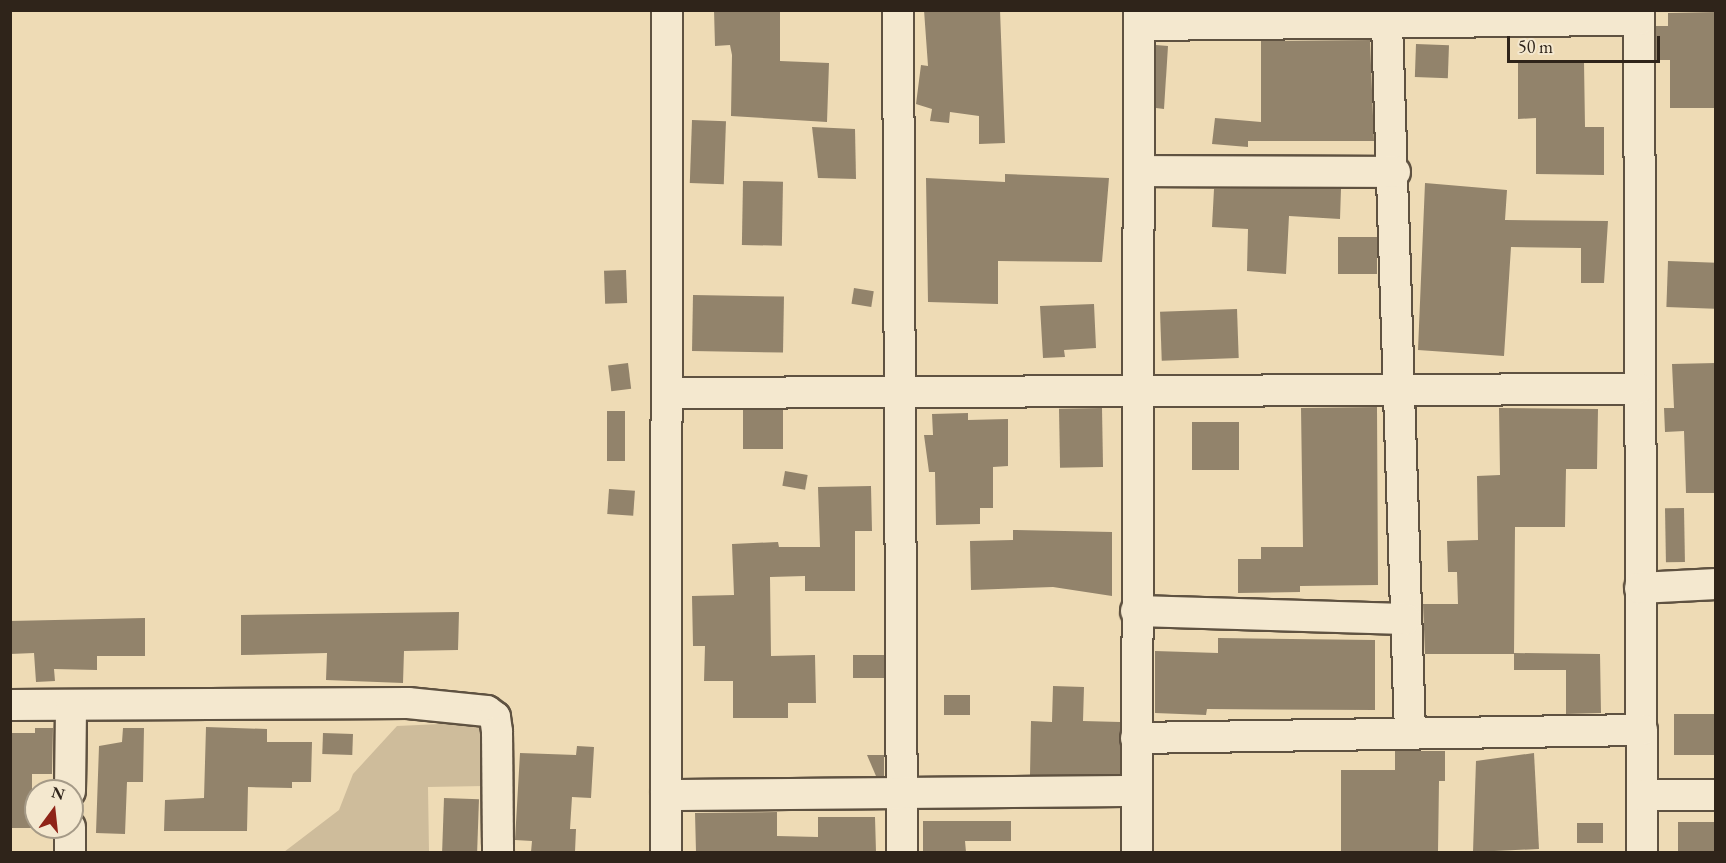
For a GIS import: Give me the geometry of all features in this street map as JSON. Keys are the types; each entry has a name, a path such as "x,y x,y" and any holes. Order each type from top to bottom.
{"street":[{"path":"666,852 667,10"},
{"path":"898,10 902,852"},
{"path":"1137,852 1136,394 1139,18 1387,24 1639,15 1638,389 1642,852"},
{"path":"1387,24 1395,172 1410,734"},
{"path":"1139,171 1395,172"},
{"path":"667,393 1136,394 1638,389"},
{"path":"1640,588 1716,584"},
{"path":"1136,611 1406,619"},
{"path":"10,705 408,703 487,711 495,717 497,732 498,852"},
{"path":"70,779 71,705"},
{"path":"1136,738 1641,730"},
{"path":"666,795 1137,790"},
{"path":"1642,795 1716,795"}],"shaded area":[{"path":"483,722 484,786 428,787 429,852 284,852 339,810 353,774 397,726"}],"building":[{"path":"714,10 780,10 780,61 829,63 827,122 731,116 732,55 730,45 715,46"},
{"path":"924,10 1000,10 1005,143 979,144 979,116 950,112 949,123 930,121 932,109 916,104 921,65 928,66"},
{"path":"1716,12 1716,108 1670,108 1670,60 1656,60 1656,26 1668,26 1668,13"},
{"path":"1370,40 1374,141 1248,141 1248,147 1212,144 1215,118 1261,122 1261,41"},
{"path":"1416,44 1449,45 1448,78 1415,77"},
{"path":"1156,45 1168,46 1164,109 1156,108"},
{"path":"1584,62 1585,127 1604,127 1604,175 1536,174 1536,118 1518,119 1518,63"},
{"path":"692,120 726,121 724,184 690,183"},
{"path":"812,127 855,129 856,179 818,178"},
{"path":"1005,174 1109,178 1102,262 998,261 998,304 928,302 926,178 1005,182"},
{"path":"743,181 783,182 782,246 742,245"},
{"path":"1425,183 1507,190 1505,220 1608,221 1604,283 1581,283 1581,248 1511,247 1504,356 1418,350"},
{"path":"1214,189 1341,189 1340,219 1289,216 1286,274 1247,271 1248,229 1212,227"},
{"path":"1338,237 1377,237 1377,274 1338,274"},
{"path":"1668,261 1716,263 1714,309 1666,307"},
{"path":"626,270 627,303 605,304 604,271"},
{"path":"854,288 874,291 871,307 851,304"},
{"path":"693,295 784,297 783,353 692,351"},
{"path":"1094,304 1096,348 1064,350 1065,357 1043,358 1040,306"},
{"path":"1237,309 1239,358 1162,361 1160,312"},
{"path":"628,363 631,389 611,391 608,365"},
{"path":"1716,363 1716,493 1686,493 1684,431 1665,432 1664,408 1674,408 1672,364"},
{"path":"1377,407 1378,585 1300,586 1300,592 1238,593 1238,559 1261,559 1261,547 1303,547 1301,408"},
{"path":"1102,408 1103,467 1060,468 1059,409"},
{"path":"1499,408 1598,409 1597,469 1566,469 1565,527 1515,527 1514,654 1425,654 1423,604 1458,604 1457,572 1448,572 1447,541 1478,540 1477,476 1500,475"},
{"path":"743,410 783,410 783,449 743,449"},
{"path":"607,411 625,411 625,461 607,461"},
{"path":"968,413 968,420 1008,419 1008,466 993,467 993,508 980,508 980,524 936,525 935,472 929,472 924,435 933,435 932,414"},
{"path":"1192,422 1239,422 1239,470 1192,470"},
{"path":"785,471 808,475 805,490 782,486"},
{"path":"871,486 872,531 855,531 855,591 805,591 805,576 770,577 771,656 815,655 816,703 788,703 788,718 733,718 733,681 704,681 705,646 693,646 692,596 734,595 732,544 778,542 779,547 820,547 818,487"},
{"path":"609,489 635,491 633,516 607,514"},
{"path":"1665,508 1684,508 1685,562 1666,562"},
{"path":"1013,530 1112,532 1112,596 1053,587 971,590 970,541 1013,540"},
{"path":"459,612 458,650 404,651 403,683 326,680 327,653 241,655 241,615"},
{"path":"145,618 145,656 97,656 97,670 54,669 55,681 36,682 34,653 10,654 10,621"},
{"path":"1218,638 1375,640 1375,710 1207,709 1206,715 1155,713 1155,651 1218,653"},
{"path":"1514,653 1600,654 1601,713 1566,714 1566,670 1514,670"},
{"path":"853,655 884,655 884,678 853,678"},
{"path":"1053,686 1084,687 1083,721 1120,722 1120,774 1030,775 1031,721 1052,722"},
{"path":"944,695 970,695 970,715 944,715"},
{"path":"1674,714 1716,714 1716,755 1674,755"},
{"path":"206,727 267,729 267,742 312,742 311,782 292,782 292,788 248,787 247,831 164,831 165,800 204,798"},
{"path":"35,728 53,728 52,774 32,774 32,779 24,779 24,828 10,828 10,733 35,733"},
{"path":"123,728 144,728 143,782 127,782 125,834 96,833 99,746 122,742"},
{"path":"323,733 353,734 352,755 322,754"},
{"path":"577,746 594,747 591,798 572,797 570,829 576,829 575,852 531,852 532,841 515,840 520,753 576,755"},
{"path":"1395,751 1445,751 1445,781 1439,781 1438,852 1341,852 1341,770 1395,770"},
{"path":"1534,753 1539,849 1473,852 1476,761"},
{"path":"867,755 884,755 884,776 876,776"},
{"path":"444,798 479,799 477,852 442,852"},
{"path":"777,812 777,836 818,837 818,817 875,817 876,852 696,852 695,813"},
{"path":"923,821 1011,821 1011,841 965,841 966,852 923,852"},
{"path":"1678,822 1716,822 1716,852 1678,852"},
{"path":"1577,823 1603,823 1603,843 1577,843"}]}
